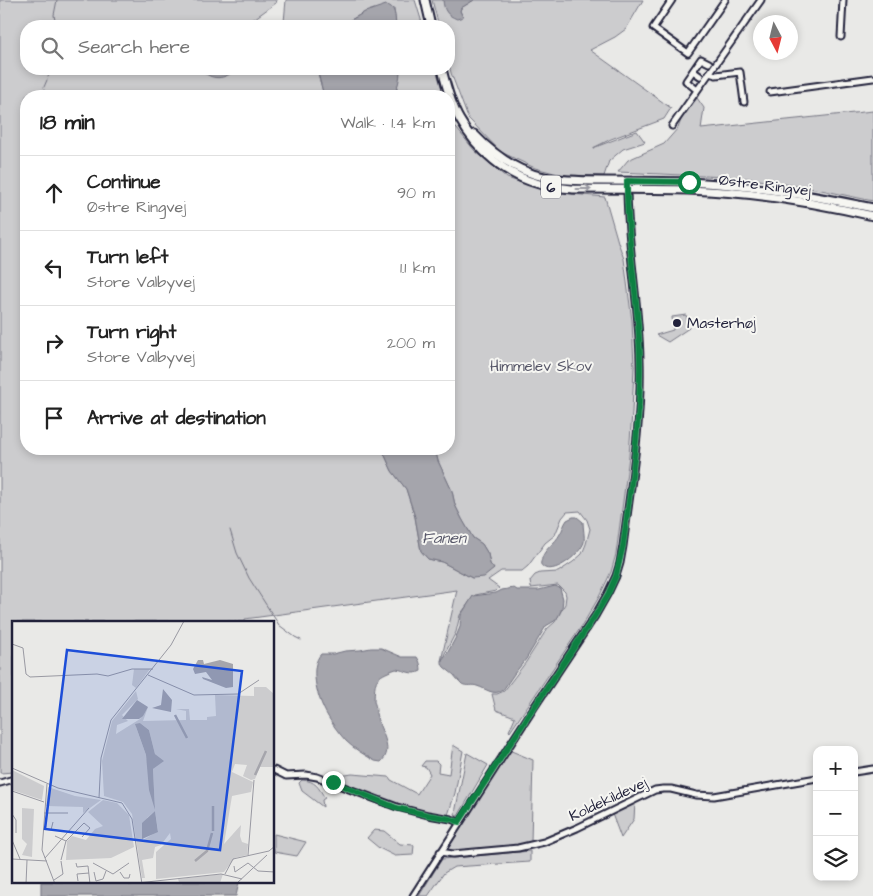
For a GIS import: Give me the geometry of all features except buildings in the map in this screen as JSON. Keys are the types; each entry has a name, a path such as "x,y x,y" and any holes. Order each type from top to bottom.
{"main road":[{"path":"425,0 430,20"},
{"name":"Østre Ringvej","path":"444,75 449,90"},
{"name":"Østre Ringvej","path":"455,105 474,134 487,148 508,163 524,171 544,177 568,180 689,182 746,186 873,208"},
{"name":"Østre Ringvej","path":"455,108 459,119 481,149 494,161 523,179 539,184 555,188 573,189 689,190 745,194 835,207 873,216"}],"street":[{"path":"672,0 653,28 688,53 725,0"},
{"path":"672,126 761,0"},
{"path":"841,37 843,0"},
{"path":"697,90 686,81 701,58 709,63"},
{"path":"693,71 700,76"},
{"path":"709,73 716,75 740,72 744,102"},
{"path":"770,92 873,78"},
{"path":"413,896 459,822 595,616 608,594 620,563 637,436 640,381 639,335 627,181"},
{"path":"858,771 873,769"},
{"path":"275,770 286,776 306,775 317,777 397,808 459,822"},
{"name":"Koldekildevej","path":"440,852 462,854 518,848 544,842 663,788 696,795 714,796 813,779"}],"green space":[{"name":"Himmelev Skov","path":"0,0 277,0 276,3 252,20 20,20 20,75 319,75 322,90 20,90 20,455 385,455 392,471 406,489 415,517 421,551 428,559 442,562 472,578 494,569 482,544 473,538 462,519 436,455 455,455 455,127 475,151 507,178 549,192 605,197 624,259 632,321 634,367 629,456 616,554 611,572 583,624 510,732 515,717 496,710 492,694 504,691 526,662 547,629 555,622 565,604 565,592 558,585 531,588 530,581 535,575 540,573 558,572 582,554 590,529 587,520 580,511 567,512 562,518 555,535 545,543 522,571 501,571 488,580 499,588 496,591 473,597 460,615 456,632 441,661 457,590 245,619 245,621 12,621 12,772 0,773"},
{"path":"286,0 415,0 421,20 395,20 394,9 365,12 351,20 284,20"},
{"path":"432,0 443,0 463,17 460,11 461,8 474,0 643,0 626,29 590,50 671,108 664,119 611,139 593,148 637,131 645,142 623,149 609,161 604,176 562,175 535,168 501,152 468,118 452,75 455,75 455,20 437,20"},
{"path":"399,75 438,75 442,90 396,90"},
{"path":"697,98 704,108 701,129 873,111 873,201 747,178 618,172 628,160 664,144 678,128 683,115"},
{"path":"686,315 689,328 668,342 656,335 673,330 672,317"},
{"path":"453,745 463,751 455,793 448,815 426,813 340,782 340,776 352,774 389,777 391,780 417,794 430,774 426,767 421,766 425,761 436,761 439,764 438,772 449,774"},
{"path":"509,750 533,760 531,842 520,845 449,850 447,848"},
{"path":"467,753 488,765 458,816 456,816 455,813"},
{"path":"302,780 314,783 318,788 325,798 322,800 323,807 302,791 299,783"},
{"path":"635,803 634,819 621,838 612,814"},
{"path":"374,830 384,831 400,844 414,845 413,855 395,856 379,848 367,838"},
{"path":"275,834 306,842 297,856 275,852"},
{"path":"530,851 530,862 454,867 444,873 428,896 419,896 442,859"}],"water":[{"path":"443,0 474,0 461,8 460,11 463,17 457,19 447,12"},
{"path":"386,5 392,7 395,20 351,20 365,12"},
{"path":"208,75 227,75 218,78"},
{"path":"319,75 400,75 396,90 322,90"},
{"name":"Fanen","path":"385,455 436,455 462,519 473,538 482,544 494,569 484,577 472,578 442,562 428,559 421,551 415,517 406,489 392,471"},
{"path":"577,517 583,522 584,542 582,546 574,556 562,565 556,568 545,568 541,564 544,554 558,537 567,520"},
{"path":"555,586 560,588 563,599 559,615 556,620 546,626 526,659 503,690 493,692 475,685 464,685 444,667 442,660 456,637 460,627 461,615 473,596 514,588 517,590 539,590"},
{"path":"381,648 402,657 417,657 421,667 421,671 415,673 396,669 383,674 377,680 374,702 376,715 387,746 385,757 381,762 375,761 356,749 340,734 324,709 315,681 315,666 321,654"},
{"path":"41,884 239,884 236,896 41,896"}],"waterway":[{"path":"55,20 57,0"},
{"path":"44,87 47,80"},
{"path":"230,530 237,553 249,578 279,625 301,640"}],"place":[{"name":"Masterhøj","path":"677,323"}],"route":[{"path":"333,782 397,808 459,822 595,616 608,594 620,563 639,412 639,335 627,181 689,182"}]}
